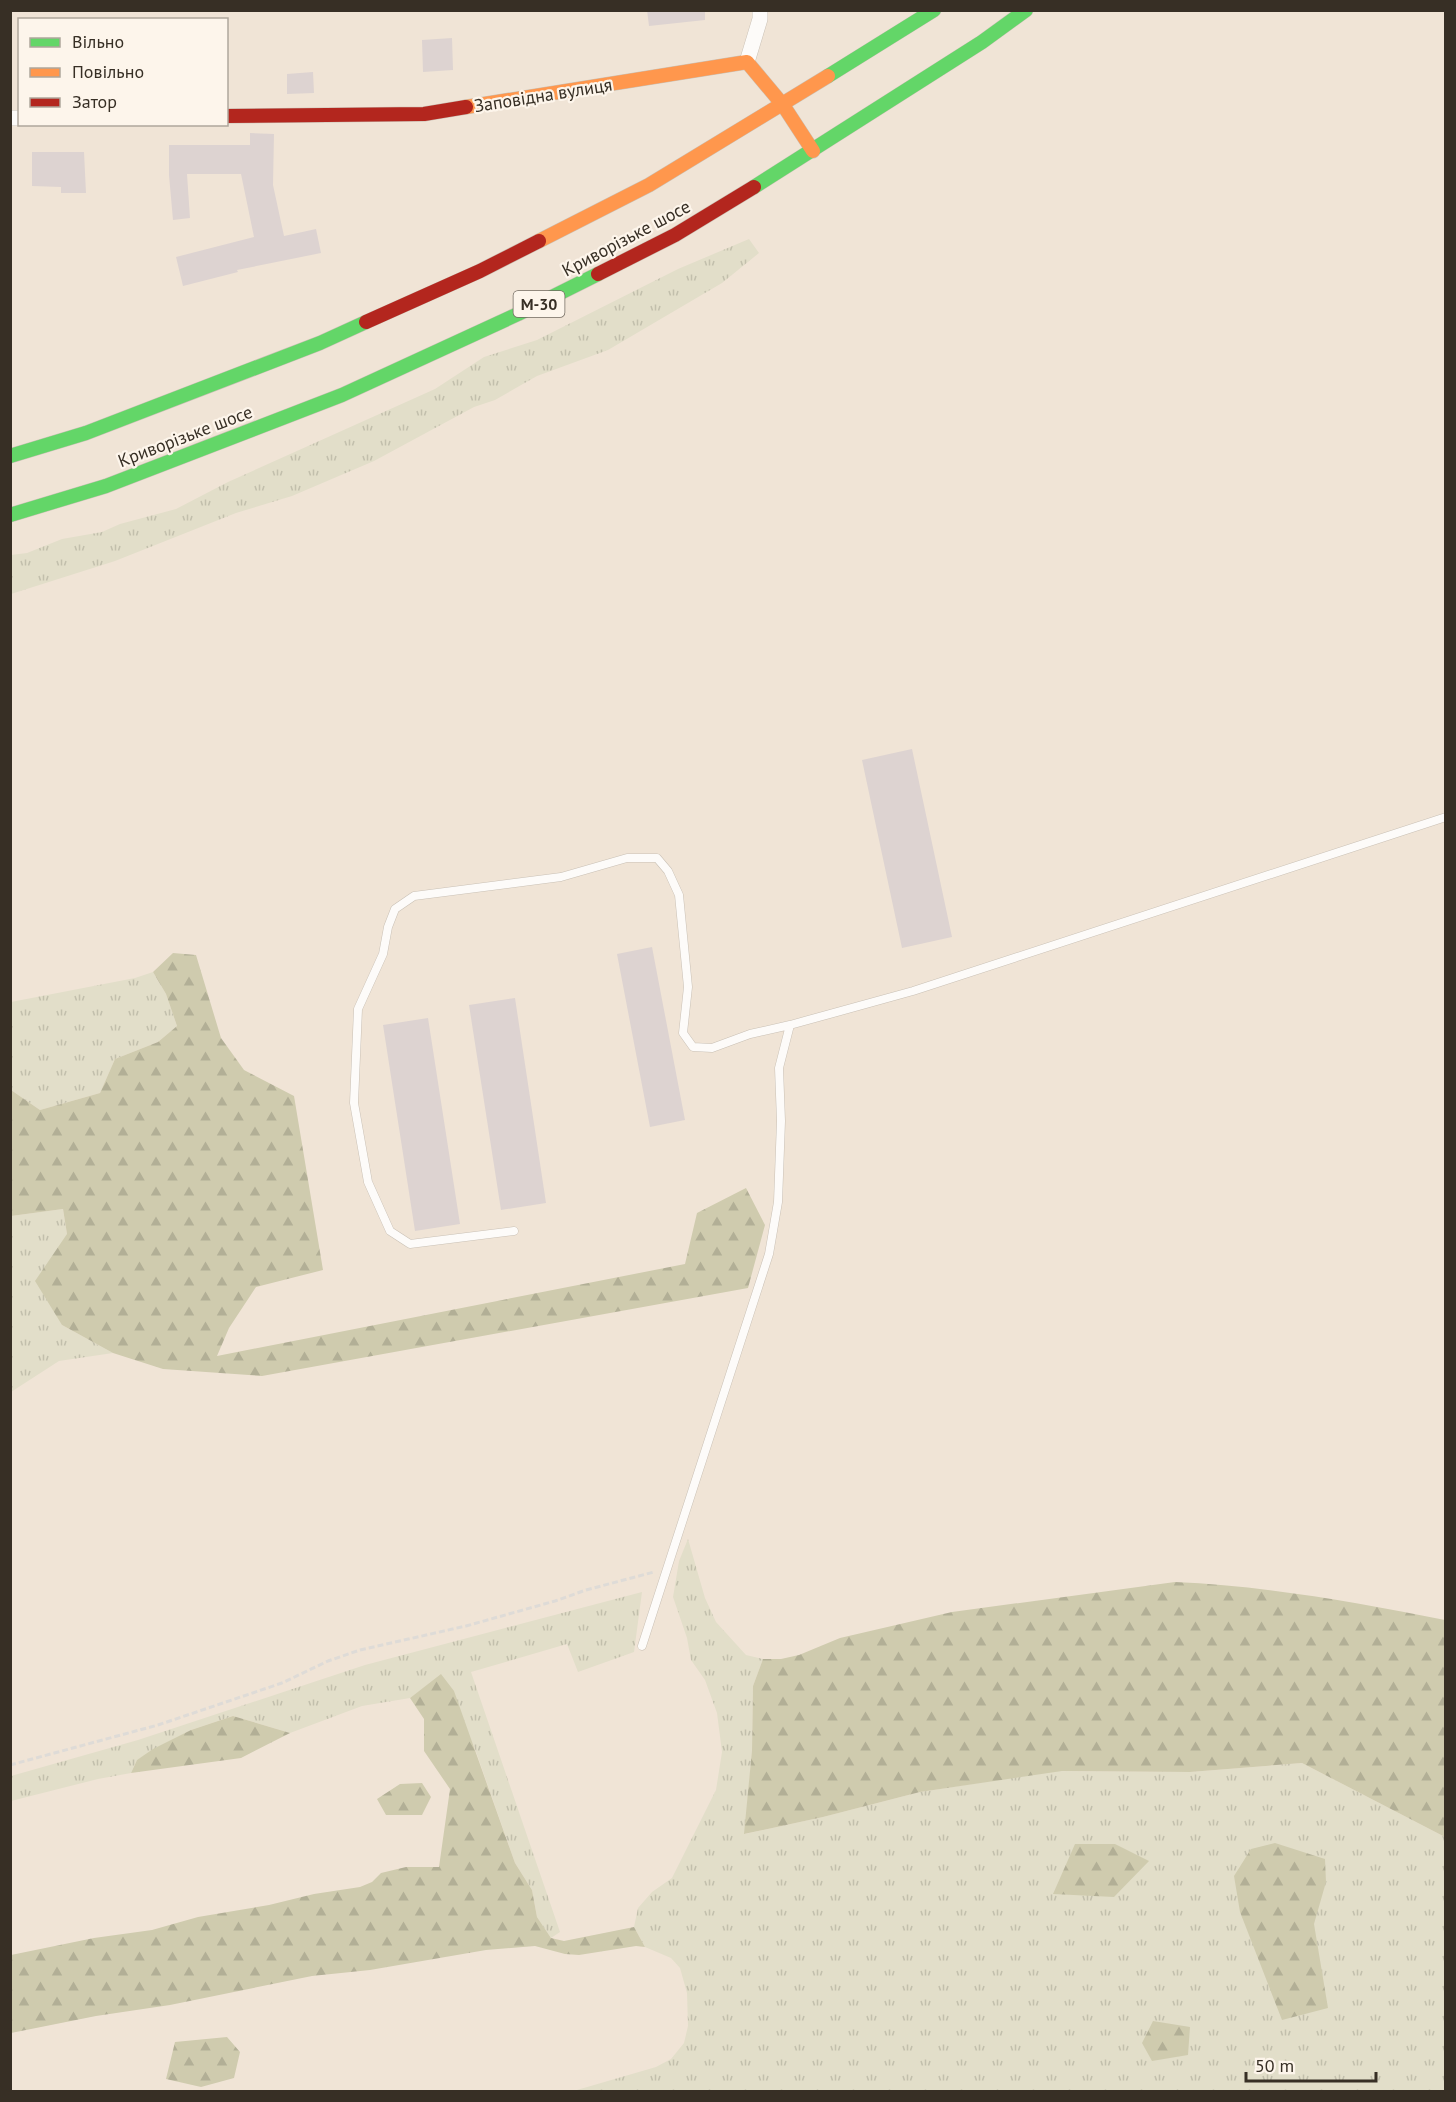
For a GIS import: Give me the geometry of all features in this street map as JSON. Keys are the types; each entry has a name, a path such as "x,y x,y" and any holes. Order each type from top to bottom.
{"main road":[{"name":"Криворізьке шосе","path":"10,456 86,433 320,343 480,271 649,185 783,105 934,10"},
{"name":"Криворізьке шосе","path":"10,515 106,486 352,390 518,314 675,235 813,151 982,42 1026,10"},
{"path":"747,62 783,105 813,151"},
{"name":"Заповідна вулиця","path":"228,116 424,114 747,62"}],"street":[{"path":"747,62 760,20 760,10"}],"lane":[{"path":"514,1231 410,1244 390,1232 368,1182 354,1103 357,1009 383,954 388,927 395,909 414,896 561,877 627,858 657,858 668,871 679,895 688,987 683,1033 693,1047 712,1048 750,1034 913,991 1446,817"},
{"path":"642,1646 769,1254 778,1202 781,1121 779,1068 790,1025"}],"path":[{"path":"10,1765 158,1725 282,1683 328,1661 360,1650 466,1626 668,1567"}],"green space":[{"path":"749,239 759,253 722,283 608,350 537,376 495,400 474,407 374,461 292,496 236,513 115,561 11,594 11,555 27,553 62,539 102,532 120,524 176,509 228,482 435,389 484,357 537,340 678,269"},
{"path":"173,953 196,955 221,1038 244,1070 294,1096 323,1270 256,1287 229,1328 217,1356 685,1264 697,1213 746,1188 765,1225 748,1288 262,1376 163,1369 113,1353 62,1325 35,1281 67,1234 63,1209 11,1216 11,1090 40,1110 100,1093 115,1059 158,1042 177,1026 166,994 153,972"},
{"path":"153,972 166,994 177,1026 158,1042 115,1059 100,1093 40,1110 11,1090 11,1002 135,978"},
{"path":"63,1209 67,1234 62,1325 113,1353 59,1361 11,1392 11,1216"},
{"path":"688,1539 705,1598 716,1622 746,1655 763,1659 753,1686 752,1750 745,1834 920,1792 1055,1771 1190,1772 1302,1763 1445,1837 1445,2091 570,2092 656,2067 671,2059 684,2043 688,2026 687,1993 680,1968 671,1958 645,1947 634,1927 638,1908 652,1892 672,1878 716,1790 722,1752 717,1713 705,1680 691,1660 687,1638 673,1597 679,1561"},
{"path":"1175,1582 1243,1587 1311,1596 1445,1620 1445,1837 1302,1763 1190,1772 1062,1771 920,1792 823,1817 744,1834 752,1750 753,1686 763,1659 781,1659 799,1655 840,1638 952,1612"},
{"path":"642,1592 634,1652 578,1672 567,1644 471,1672 560,1932 551,1938 537,1917 532,1890 515,1863 475,1749 441,1675 410,1698 362,1706 290,1733 233,1716 191,1730 137,1760 131,1773 11,1801 11,1776 138,1740 365,1665"},
{"path":"441,1674 454,1691 515,1863 532,1890 537,1917 551,1938 564,1941 634,1927 645,1947 636,1946 579,1955 565,1954 535,1946 486,1950 370,1970 312,1976 170,2005 96,2016 11,2033 11,1955 94,1938 152,1930 198,1917 360,1887 372,1882 381,1873 406,1867 439,1867 450,1789 424,1751 424,1719 410,1698"},
{"path":"233,1716 290,1733 241,1758 131,1773 137,1760 153,1749 191,1730"},
{"path":"422,1783 431,1797 422,1815 386,1815 377,1799 400,1784"},
{"path":"1275,1843 1325,1859 1326,1882 1314,1924 1328,2008 1282,2020 1240,1912 1234,1876 1251,1849"},
{"path":"1075,1844 1115,1844 1149,1861 1114,1897 1053,1894"},
{"path":"1153,2021 1190,2027 1188,2055 1152,2061 1142,2043"},
{"path":"227,2037 240,2052 234,2078 201,2087 166,2079 175,2042"}],"building":[{"path":"647,10 705,10 705,20 649,26"},
{"path":"452,38 453,70 423,72 422,40"},
{"path":"313,72 314,93 287,94 287,74"},
{"path":"250,133 274,134 273,185 284,236 316,229 321,253 237,270 238,272 183,286 176,257 254,237 241,174 187,174 190,218 173,220 169,145 250,145"},
{"path":"32,152 84,152 86,193 61,193 61,187 32,186"},
{"path":"912,749 952,937 902,948 862,760"},
{"path":"652,947 685,1120 650,1127 617,954"},
{"path":"515,998 546,1203 501,1210 469,1005"},
{"path":"428,1018 460,1224 415,1231 383,1025"}],"traffic: fast":[{"path":"828,76 934,10"},
{"path":"754,187 982,42 1026,10"},
{"path":"10,515 106,486 342,395 518,314 598,274"},
{"path":"10,456 86,433 320,343 366,322"}],"traffic: slow":[{"path":"466,107 747,62 783,105 813,151"},
{"path":"539,241 649,185 828,76"}],"traffic: jam":[{"path":"228,116 424,114 466,107"},
{"path":"598,274 675,235 754,187"},
{"path":"366,322 480,271 539,241"}]}
